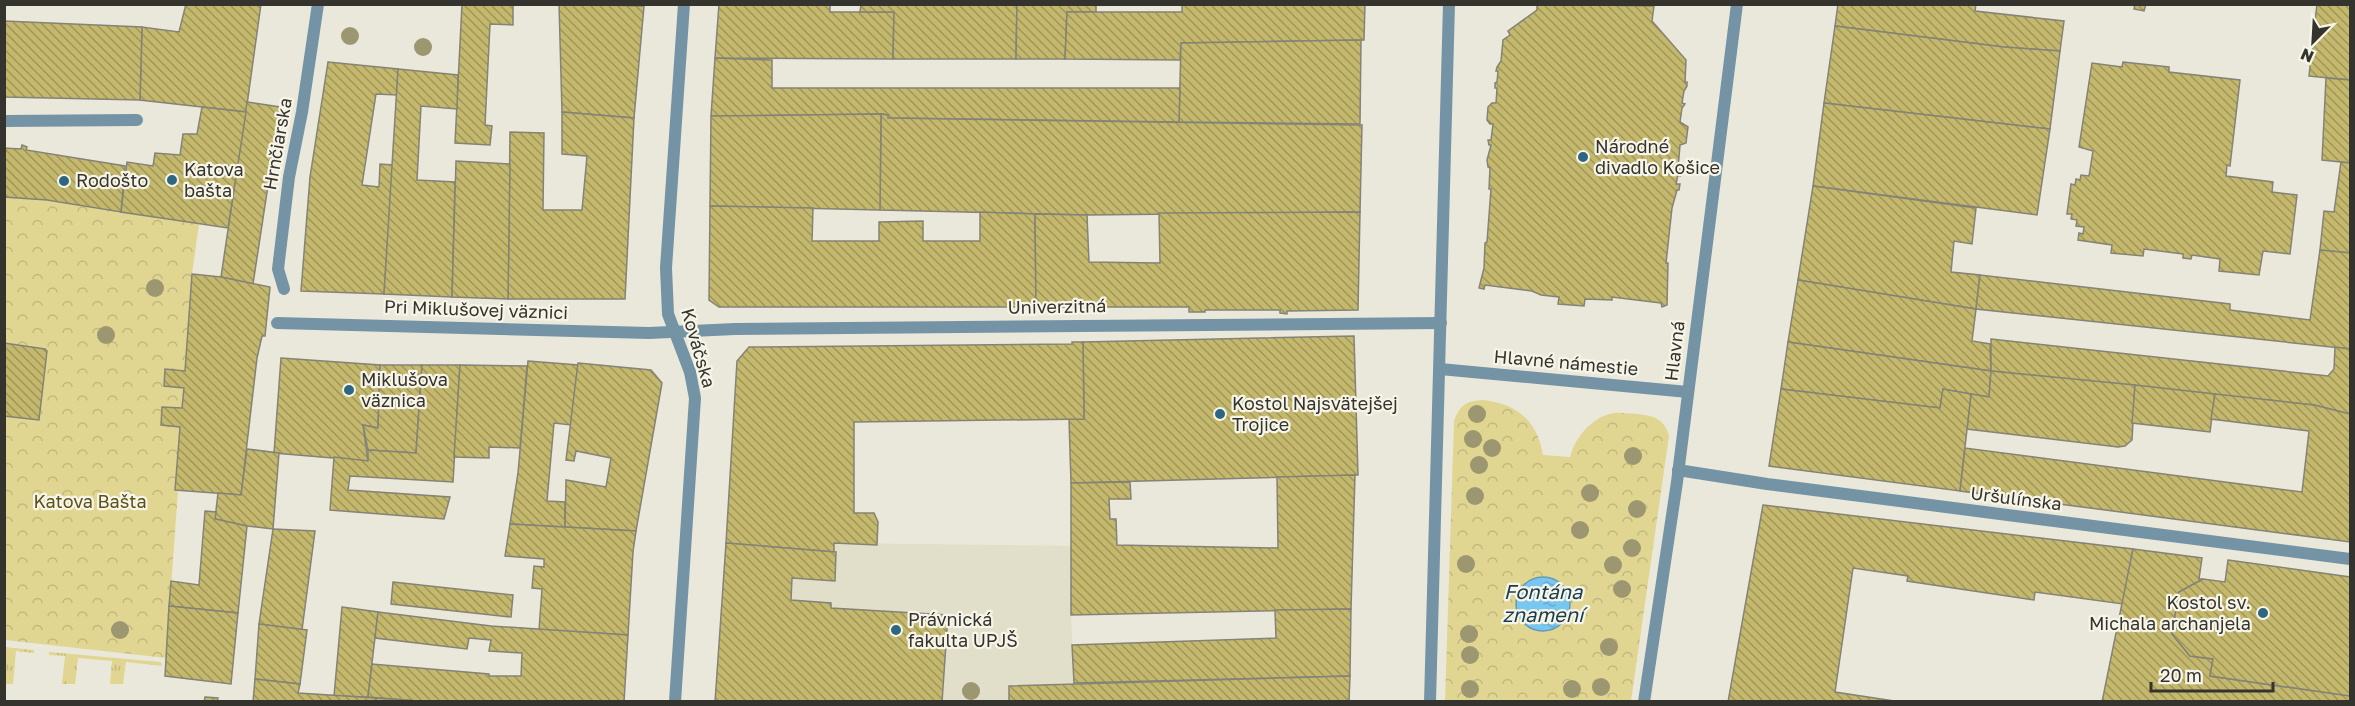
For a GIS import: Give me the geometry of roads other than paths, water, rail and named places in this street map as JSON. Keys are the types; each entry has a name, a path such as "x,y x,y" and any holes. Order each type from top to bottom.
{"street":[{"name":"Hrnčiarska","path":"284,289 278,269 286,200 318,4"},
{"name":"Kováčska","path":"675,702 694,398 690,372 674,332 667,306 666,268 684,4"},
{"path":"1430,702 1449,4"},
{"name":"Hlavná","path":"1644,702 1678,470 1737,4"},
{"path":"4,121 137,120"},
{"name":"Pri Miklušovej väznici","path":"277,323 674,332"},
{"name":"Univerzitná","path":"674,332 759,328 1441,323"},
{"name":"Hlavné námestie","path":"1440,369 1688,392"},
{"name":"Uršulínska","path":"1678,470 1767,484 2350,559"}],"water":[{"name":"Fontána znamení","path":"1543,577 1553,579 1562,585 1568,594 1570,604 1568,614 1562,623 1553,629 1543,631 1533,629 1524,623 1518,614 1516,604 1518,594 1524,585 1533,579"}],"place":[{"name":"Národné divadlo Košice","path":"1583,157"},
{"name":"Katova bašta","path":"172,180"},
{"name":"Rodošto","path":"64,181"},
{"name":"Miklušova väznica","path":"349,390"},
{"name":"Kostol Najsvätejšej Trojice","path":"1220,414"},
{"name":"Kostol sv. Michala archanjela","path":"2263,613"},
{"name":"Právnická fakulta UPJŠ","path":"896,630"}],"park label":[{"name":"Katova Bašta","path":"90,502"}]}
